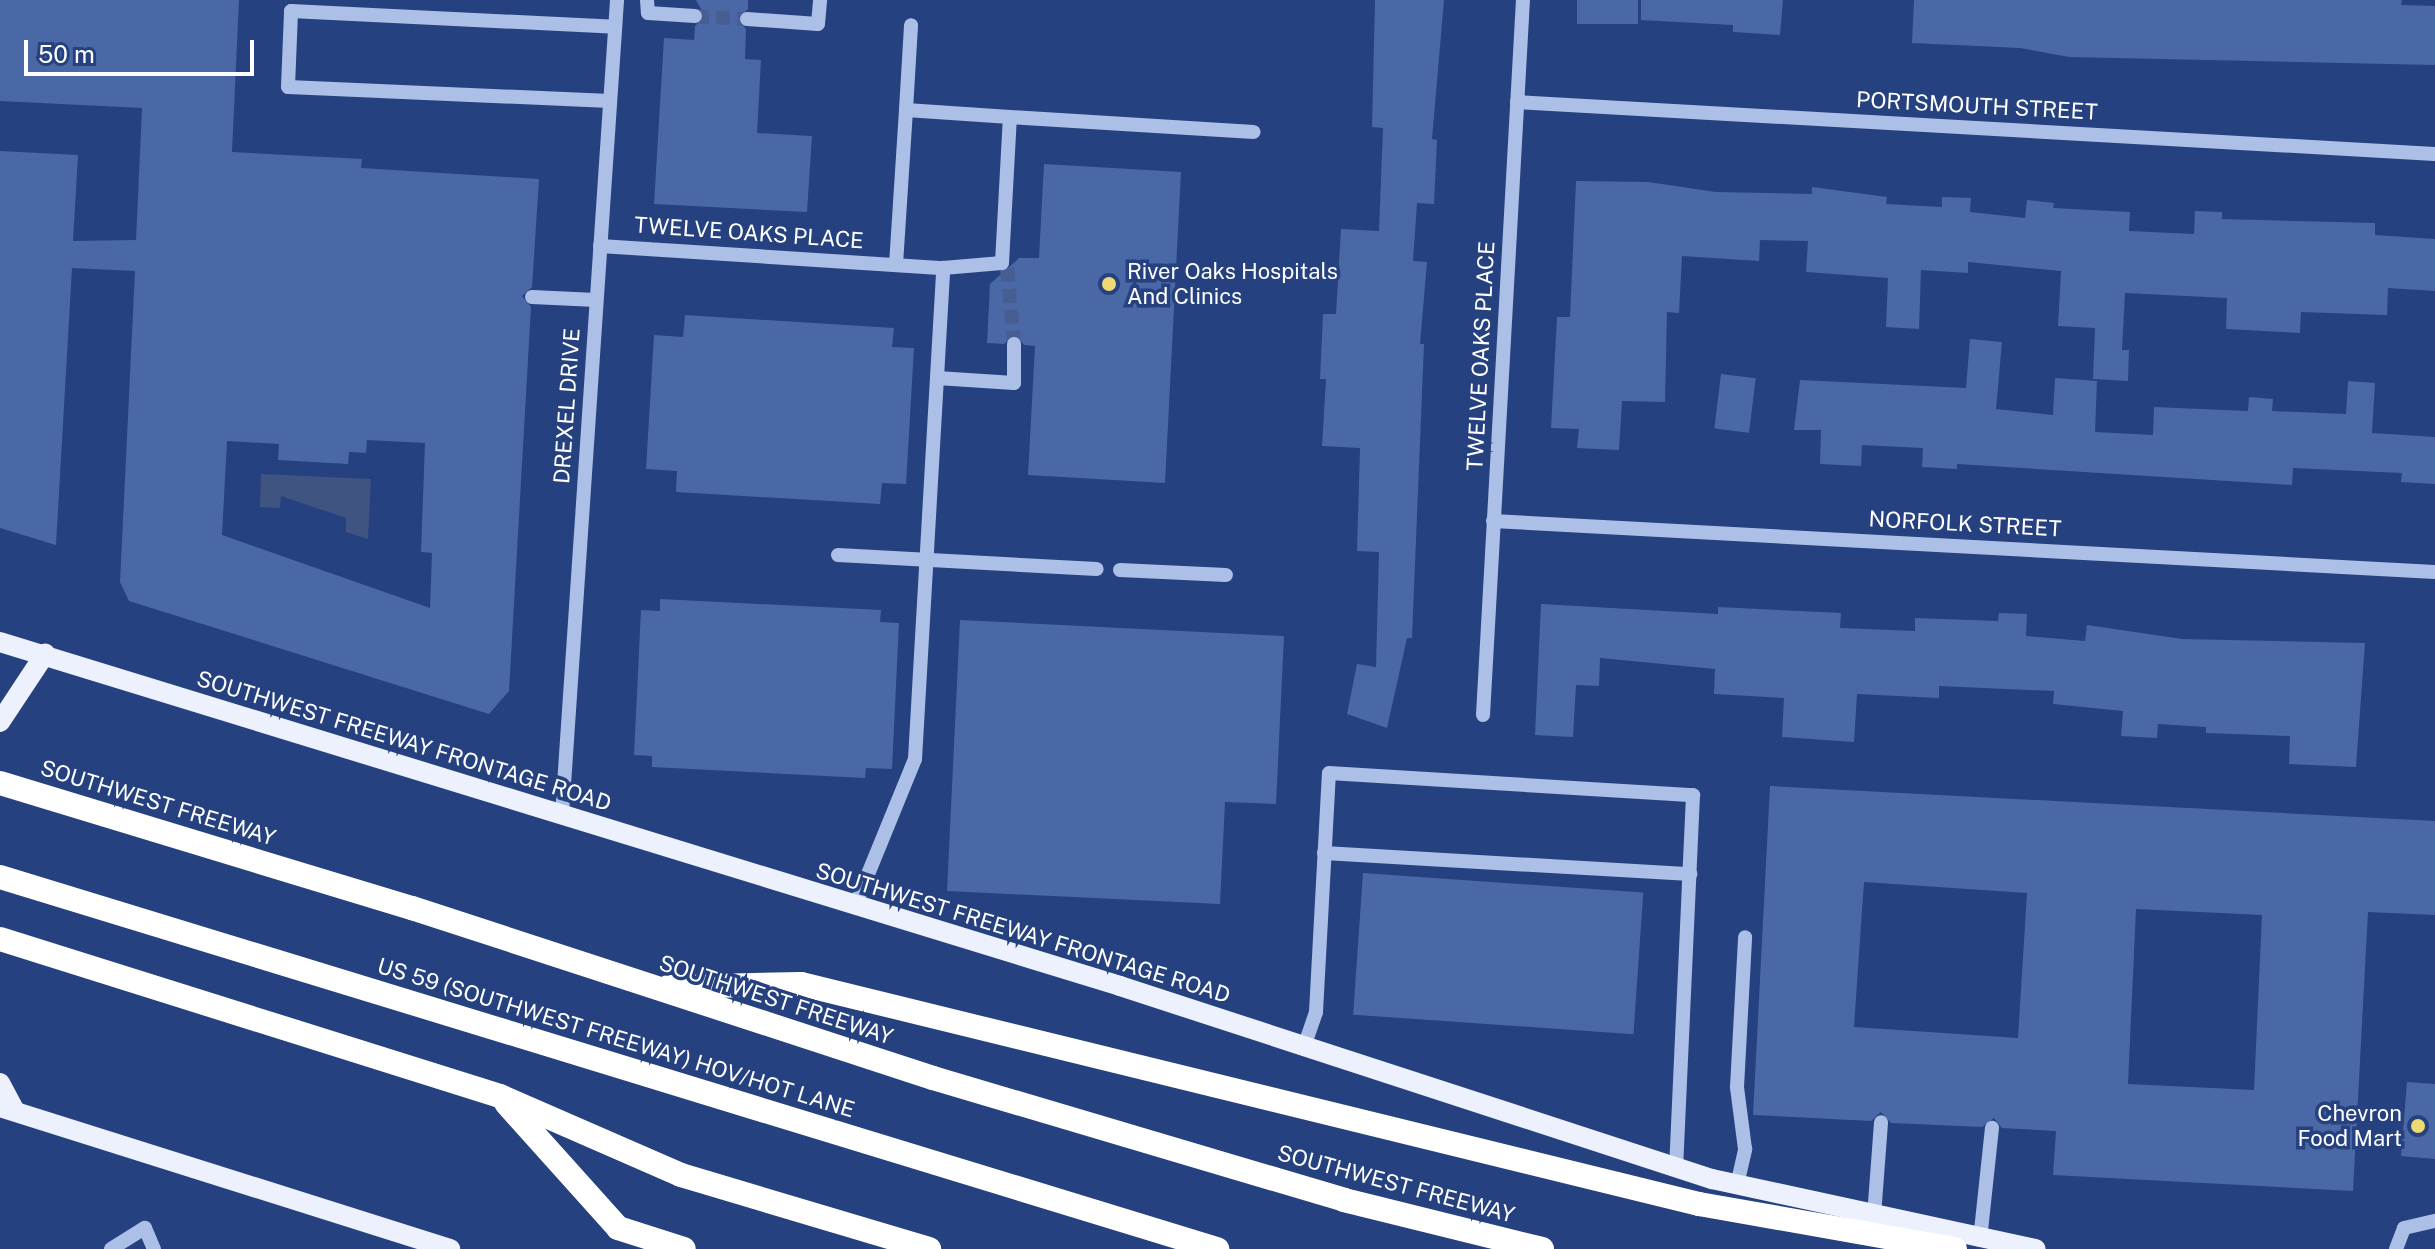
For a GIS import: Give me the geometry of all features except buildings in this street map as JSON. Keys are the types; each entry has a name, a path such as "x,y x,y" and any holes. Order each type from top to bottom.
{"highway":[{"name":"SOUTHWEST FREEWAY","path":"0,783 933,1078 1344,1200 1542,1249"},
{"name":"US 59 (SOUTHWEST FREEWAY) HOV/HOT LANE","path":"0,877 1217,1249"},
{"path":"0,939 500,1096 681,1175 929,1249"},
{"path":"651,987 801,984 1699,1204 1955,1249"},
{"path":"500,1096 618,1228 684,1249"}],"main road":[{"name":"SOUTHWEST FREEWAY FRONTAGE ROAD","path":"0,642 562,814 1304,1047 1676,1168 1737,1185 1980,1240 2036,1249"},
{"path":"0,722 45,654"},
{"path":"0,1083 8,1109 450,1249"}],"street":[{"name":"DREXEL DRIVE","path":"562,814 617,0"},
{"path":"647,0 648,13 695,16"},
{"path":"747,19 818,24 820,0"},
{"name":"TWELVE OAKS PLACE","path":"1483,715 1523,0"},
{"path":"610,101 288,87 291,11 615,27"},
{"path":"896,264 911,25"},
{"name":"PORTSMOUTH STREET","path":"1517,102 2435,154"},
{"path":"906,110 1254,132"},
{"name":"TWELVE OAKS PLACE","path":"600,246 943,268 1004,266 1010,117"},
{"path":"855,906 915,759 943,268"},
{"path":"532,297 596,300"},
{"path":"937,378 1014,383 1014,344"},
{"name":"NORFOLK STREET","path":"1493,521 2435,572"},
{"path":"838,555 1097,569"},
{"path":"1120,570 1226,575"},
{"path":"1304,1047 1316,1012 1329,773 1693,795 1676,1168"},
{"path":"1324,853 1690,874"},
{"path":"1737,1185 1745,1149 1737,1106 1745,937"},
{"path":"1874,1216 1881,1122"},
{"path":"1980,1240 1992,1128"},
{"path":"2396,1249 2404,1228 2435,1221"},
{"path":"111,1249 145,1228 154,1249"}],"water":[{"path":"261,474 371,479 368,539 346,532 346,518 281,496 280,508 260,507"}],"tunnel":[{"path":"695,16 747,19"},
{"path":"1007,268 1014,344"}],"place":[{"name":"River Oaks Hospitals And Clinics","path":"1109,284"},
{"name":"Chevron Food Mart","path":"2418,1126"}]}
